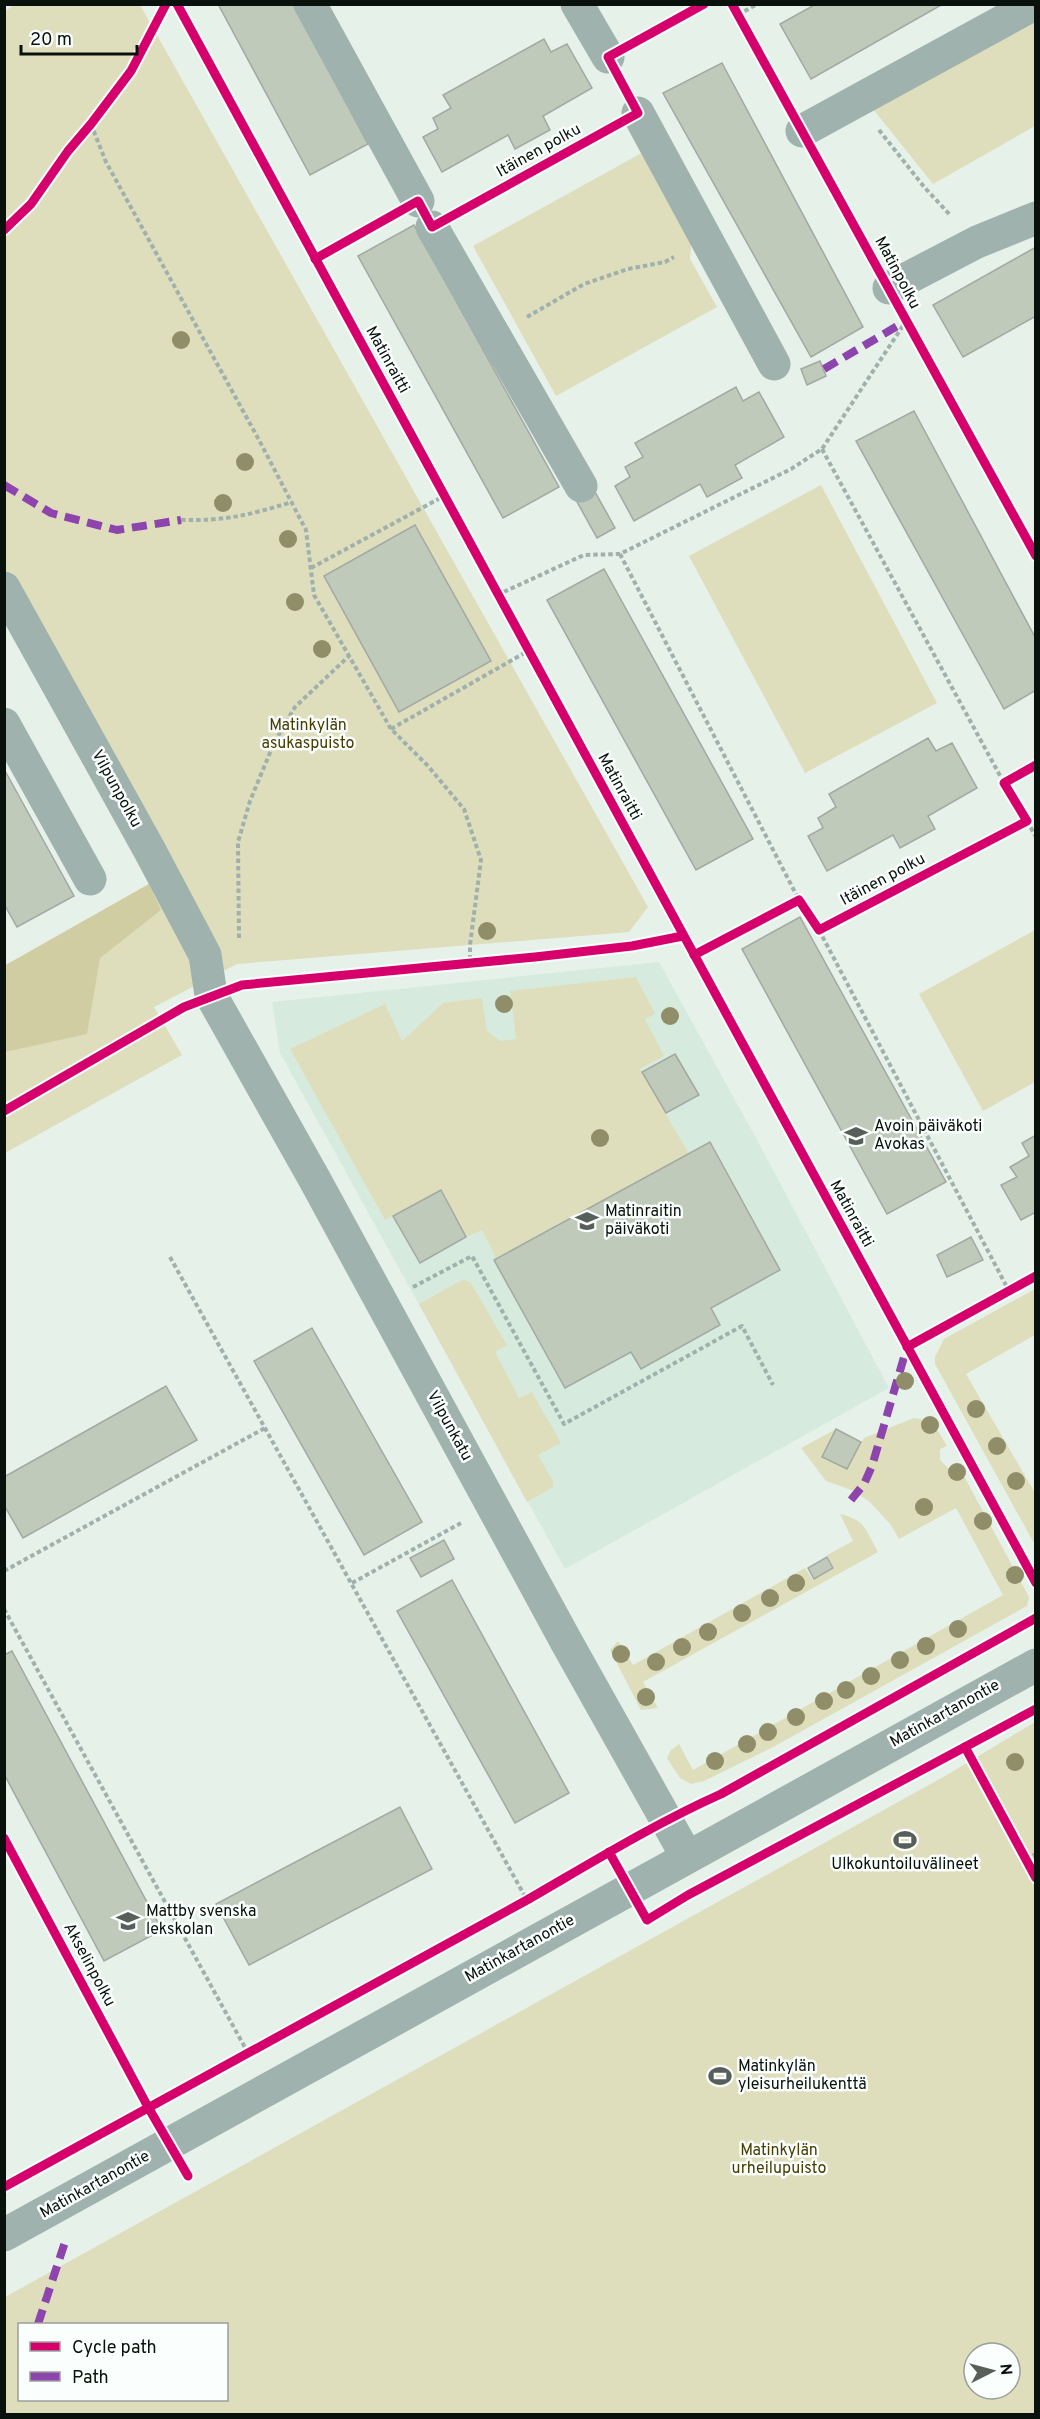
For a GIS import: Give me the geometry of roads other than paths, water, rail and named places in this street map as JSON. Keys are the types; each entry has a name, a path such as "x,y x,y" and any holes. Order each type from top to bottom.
{"street":[{"path":"310,4 425,214 582,486"},
{"path":"577,4 608,57"},
{"path":"802,130 1027,7"},
{"path":"638,114 774,364"},
{"path":"889,288 977,242 1035,218"},
{"name":"Vilpunpolku","path":"4,588 144,838 205,955 211,995"},
{"path":"4,724 90,879"},
{"name":"Vilpunkatu","path":"211,995 315,1180 561,1633 687,1857"},
{"name":"Matinkartanontie","path":"4,2235 1035,1665"}],"place":[{"name":"Avoin päiväkoti Avokas","path":"856,1136"},
{"name":"Matinraitin päiväkoti","path":"587,1221"},
{"name":"Ulkokuntoiluvälineet","path":"905,1840"},
{"name":"Mattby svenska lekskolan","path":"128,1921"},
{"name":"Matinkylän yleisurheilukenttä","path":"720,2076"}],"park label":[{"name":"Matinkylän asukaspuisto","path":"308,735"},
{"name":"Matinkylän urheilupuisto","path":"779,2160"}]}
